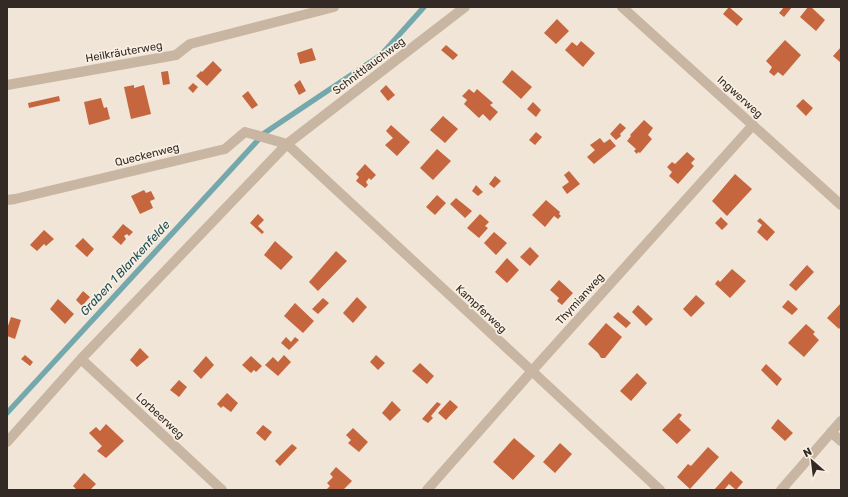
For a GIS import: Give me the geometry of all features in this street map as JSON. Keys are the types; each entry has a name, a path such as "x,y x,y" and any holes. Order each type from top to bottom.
{"lane":[{"name":"Heilkräuterweg","path":"7,86 176,55 190,44 334,7"},
{"name":"Schnittlauchweg","path":"7,442 81,359 286,144 465,7"},
{"name":"Ingwerweg","path":"622,7 841,206"},
{"name":"Thymianweg","path":"427,490 753,125"},
{"name":"Queckenweg","path":"11,200 225,149 245,132 286,144"},
{"name":"Kampferweg","path":"286,144 660,490"},
{"path":"7,208 11,200"},
{"name":"Lorbeerweg","path":"81,359 222,490"},
{"path":"781,490 841,421"},
{"path":"831,432 841,441"}],"building":[{"path":"729,7 743,19 737,26 723,14"},
{"path":"784,7 792,7 784,17 779,13"},
{"path":"808,7 811,7 825,20 816,31 800,17"},
{"path":"557,19 569,31 556,44 544,33"},
{"path":"785,40 801,55 783,76 778,72 774,76 769,72 772,67 766,61"},
{"path":"581,41 595,53 583,67 565,50 572,42 577,46"},
{"path":"446,45 458,55 453,60 441,50"},
{"path":"841,47 841,62 840,62 833,56"},
{"path":"312,48 316,60 300,64 297,53"},
{"path":"213,61 222,70 207,86 196,76"},
{"path":"512,70 532,87 521,99 502,82"},
{"path":"168,71 170,84 163,85 161,72"},
{"path":"300,80 306,91 299,95 294,85"},
{"path":"193,83 198,87 193,93 188,88"},
{"path":"134,85 134,88 144,85 151,114 131,119 124,87"},
{"path":"386,85 395,95 388,101 380,91"},
{"path":"469,89 474,93 477,89 493,103 490,105 498,112 490,121 483,114 479,118 464,104 467,100 462,96"},
{"path":"248,91 258,105 252,109 242,96"},
{"path":"59,96 60,101 29,108 28,103"},
{"path":"101,98 104,108 107,107 110,119 89,125 84,102"},
{"path":"803,99 813,108 806,116 796,106"},
{"path":"533,102 541,110 536,117 527,109"},
{"path":"443,116 458,129 445,143 430,130"},
{"path":"644,120 653,128 648,135 652,139 640,153 638,152 637,154 634,151 636,149 627,141 631,136 630,135"},
{"path":"620,123 626,128 620,134 621,136 616,140 610,134"},
{"path":"391,125 410,142 397,156 385,145 393,138 386,131"},
{"path":"536,132 542,137 535,145 529,140"},
{"path":"600,138 604,143 610,139 616,146 594,164 587,157 595,150 590,145"},
{"path":"437,149 451,161 433,180 420,168"},
{"path":"687,152 695,159 691,163 694,166 678,184 669,176 672,172 667,167 672,162 675,164"},
{"path":"365,164 376,175 371,180 369,178 366,182 368,185 365,188 356,181 359,177 356,174"},
{"path":"569,171 580,184 567,194 562,187 569,182 564,175"},
{"path":"735,174 752,189 727,216 712,201"},
{"path":"495,176 501,181 494,188 489,184"},
{"path":"476,185 483,192 478,196 472,191"},
{"path":"144,190 146,193 151,191 155,199 150,201 153,208 140,214 131,196"},
{"path":"437,195 446,203 435,215 426,207"},
{"path":"456,198 472,211 465,218 450,204"},
{"path":"546,200 560,212 559,214 561,216 558,219 554,216 545,227 532,215"},
{"path":"258,214 264,220 258,226 264,232 262,234 250,223"},
{"path":"480,214 489,222 485,226 488,228 479,238 467,228"},
{"path":"721,217 728,224 722,230 715,223"},
{"path":"760,218 775,232 767,241 757,232 762,225 757,221"},
{"path":"123,224 133,232 129,236 127,234 124,236 126,239 121,245 112,237"},
{"path":"44,230 54,239 46,246 44,244 37,251 30,245"},
{"path":"494,232 507,243 496,255 484,243"},
{"path":"83,238 94,249 87,257 75,246"},
{"path":"275,241 293,257 281,270 264,255"},
{"path":"530,247 539,256 530,266 520,257"},
{"path":"336,251 347,261 318,291 309,282"},
{"path":"507,258 519,270 507,283 495,272"},
{"path":"807,265 814,272 796,291 789,285"},
{"path":"732,269 746,281 730,298 715,284 718,280 720,282"},
{"path":"559,280 573,293 562,305 557,301 559,298 550,290"},
{"path":"83,291 90,297 82,306 76,300"},
{"path":"696,295 705,303 691,317 683,309"},
{"path":"357,297 367,307 353,323 343,313"},
{"path":"323,298 329,303 318,314 312,309"},
{"path":"58,299 74,314 65,324 50,309"},
{"path":"788,300 798,309 792,315 782,307"},
{"path":"295,303 314,321 303,333 284,316"},
{"path":"841,303 841,326 839,329 827,318"},
{"path":"638,305 653,319 646,326 632,312"},
{"path":"618,312 631,323 626,328 613,317"},
{"path":"11,317 21,320 15,339 7,336 7,326"},
{"path":"606,323 622,337 605,358 601,358 598,353 588,344"},
{"path":"806,324 815,332 813,334 819,340 804,357 788,343"},
{"path":"286,337 291,342 295,337 299,340 289,350 281,343"},
{"path":"140,348 149,357 137,367 130,360"},
{"path":"25,355 33,362 30,366 21,359"},
{"path":"284,355 291,362 278,376 265,365 273,357 278,362"},
{"path":"376,355 385,363 378,370 370,362"},
{"path":"206,356 214,365 201,379 193,371"},
{"path":"251,356 262,366 256,372 254,370 251,373 242,365"},
{"path":"420,363 434,376 427,384 412,371"},
{"path":"766,364 782,379 777,386 761,370"},
{"path":"637,373 647,383 631,401 620,391"},
{"path":"179,380 187,387 179,397 170,390"},
{"path":"227,393 238,403 231,412 223,406 221,408 217,404"},
{"path":"450,400 458,407 446,420 438,413"},
{"path":"392,401 401,410 390,421 382,413"},
{"path":"437,402 441,404 431,416 433,418 428,423 422,419"},
{"path":"679,413 682,415 679,419 691,430 677,444 662,430"},
{"path":"778,419 793,433 785,441 771,428"},
{"path":"106,424 124,441 106,458 97,451 102,446 89,433 96,427 100,431"},
{"path":"263,425 272,432 265,441 256,433"},
{"path":"353,428 368,442 359,452 348,443 351,440 346,435"},
{"path":"514,438 535,456 513,480 493,462"},
{"path":"560,443 572,454 555,473 543,462"},
{"path":"292,444 297,448 280,466 275,461"},
{"path":"708,447 719,457 690,489 677,477 688,464 691,466"},
{"path":"336,467 352,481 343,490 326,490 330,486 327,483 333,477 330,474"},
{"path":"731,471 743,482 736,490 729,484 724,490 714,490"},
{"path":"84,473 96,484 90,490 77,490 73,486"}],"waterway":[{"name":"Graben 1 Blankenfelde","path":"263,134 381,55 424,7"},
{"name":"Graben 1 Blankenfelde","path":"7,413 259,139"}]}
